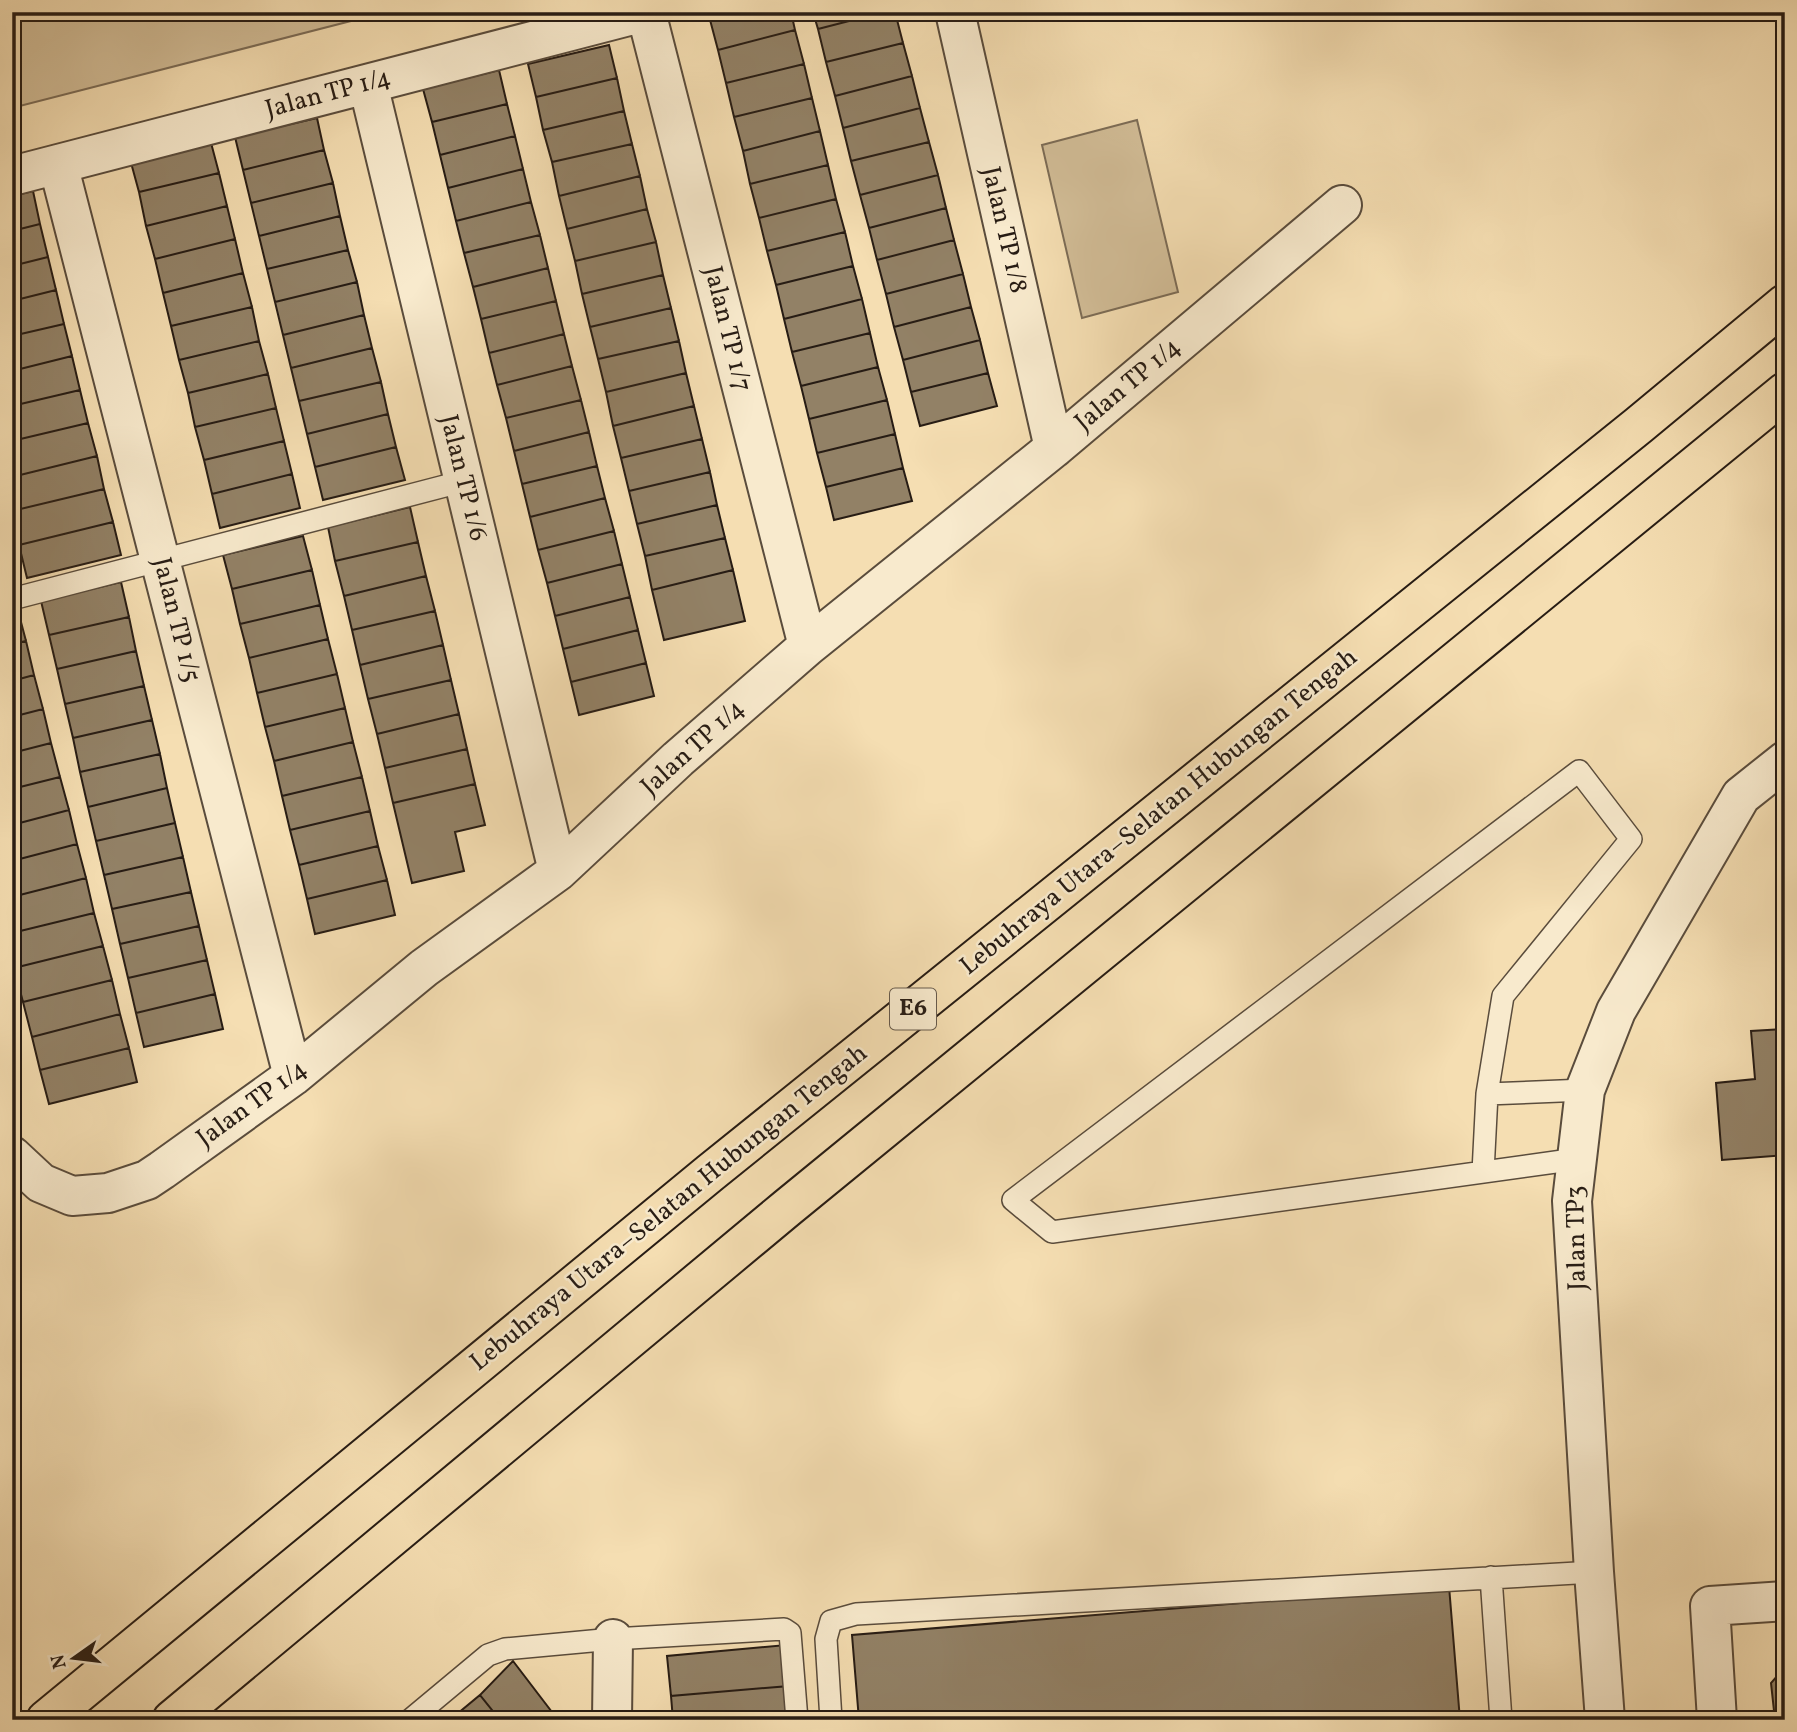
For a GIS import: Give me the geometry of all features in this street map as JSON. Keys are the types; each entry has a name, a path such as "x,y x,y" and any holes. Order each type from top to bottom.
{"highway":[{"name":"Lebuhraya Utara–Selatan Hubungan Tengah","path":"46,1720 699,1182 1785,304"},
{"path":"172,1720 787,1208 1785,392"}],"street":[{"name":"Jalan TP 1/4","path":"12,176 645,12"},
{"name":"Jalan TP 1/7","path":"645,12 808,646"},
{"name":"Jalan TP 1/8","path":"954,12 1054,448"},
{"name":"Jalan TP 1/6","path":"368,84 558,872"},
{"name":"Jalan TP 1/5","path":"58,164 293,1076"},
{"name":"Jalan TP 1/4","path":"12,1156 41,1183 72,1196 108,1193 148,1180 293,1076 424,968 558,872 678,758 808,646 1054,448 1342,205"},
{"name":"Jalan TP3","path":"1605,1720 1572,1201 1585,1090 1616,1011 1741,796 1785,761"},
{"path":"1741,796 1785,775"},
{"path":"1717,1720 1710,1606 1785,1601"},
{"path":"612,1720 613,1639"}],"lane":[{"path":"12,599 464,481"},
{"path":"1483,1172 1487,1094 1503,996 1631,839 1579,771 1013,1200 1052,1232 1577,1159"},
{"path":"1487,1094 1585,1090"},
{"path":"831,1720 826,1639 831,1621 856,1614 1594,1572"},
{"path":"1491,1577 1501,1720"},
{"path":"410,1720 488,1655 505,1649 613,1639 784,1629 790,1633 797,1720"}],"shaded area":[{"path":"12,12 386,12 12,108"},
{"path":"1137,120 1178,292 1082,318 1042,145"}],"building":[{"path":"724,12 791,12 795,30 718,50 709,16"},
{"path":"813,12 884,12 818,29"},
{"path":"884,12 895,12 903,43 826,62 818,29"},
{"path":"795,30 804,64 726,83 718,50"},
{"path":"903,43 912,76 835,96 826,62"},
{"path":"609,45 617,78 536,97 528,64"},
{"path":"804,64 812,98 734,117 726,83"},
{"path":"499,70 507,104 432,122 423,89"},
{"path":"912,76 920,108 843,128 835,96"},
{"path":"617,78 624,111 543,130 536,97"},
{"path":"812,98 820,131 743,151 734,117"},
{"path":"507,104 515,136 440,155 432,122"},
{"path":"920,108 929,142 851,161 843,128"},
{"path":"624,111 632,144 552,162 543,130"},
{"path":"317,118 324,150 243,170 235,137"},
{"path":"820,131 828,165 750,184 743,151"},
{"path":"515,136 523,169 448,188 440,155"},
{"path":"210,139 219,173 139,192 130,159"},
{"path":"929,142 938,175 860,195 851,161"},
{"path":"632,144 640,176 559,196 552,162"},
{"path":"324,150 333,183 251,203 243,170"},
{"path":"828,165 836,199 759,218 750,184"},
{"path":"523,169 531,202 456,221 448,188"},
{"path":"219,173 227,206 146,226 139,192"},
{"path":"938,175 946,208 869,228 860,195"},
{"path":"640,176 647,209 567,229 559,196"},
{"path":"333,183 340,216 259,236 251,203"},
{"path":"33,191 40,224 12,231 12,196"},
{"path":"836,199 845,232 767,251 759,218"},
{"path":"531,202 540,235 464,253 456,221"},
{"path":"227,206 235,239 155,259 146,226"},
{"path":"946,208 954,240 877,260 869,228"},
{"path":"647,209 656,242 575,261 567,229"},
{"path":"340,216 348,250 267,269 259,236"},
{"path":"40,224 48,257 12,266 12,231"},
{"path":"845,232 853,266 776,285 767,251"},
{"path":"540,235 548,268 473,287 464,253"},
{"path":"235,239 243,273 163,293 155,259"},
{"path":"954,240 963,274 886,294 877,260"},
{"path":"656,242 663,275 582,294 575,261"},
{"path":"348,250 357,282 275,302 267,269"},
{"path":"48,257 56,290 12,301 12,266"},
{"path":"853,266 862,299 784,319 776,285"},
{"path":"548,268 556,301 481,319 473,287"},
{"path":"243,273 252,307 171,326 163,293"},
{"path":"963,274 971,307 894,327 886,294"},
{"path":"663,275 671,308 590,327 582,294"},
{"path":"357,282 364,315 283,335 275,302"},
{"path":"56,290 64,324 12,336 12,301"},
{"path":"862,299 870,333 792,352 784,319"},
{"path":"556,301 564,334 489,353 481,319"},
{"path":"252,307 259,341 179,360 171,326"},
{"path":"971,307 980,340 903,360 894,327"},
{"path":"671,308 679,341 598,359 590,327"},
{"path":"364,315 372,348 291,368 283,335"},
{"path":"64,324 72,356 12,371 12,336"},
{"path":"870,333 878,367 801,386 792,352"},
{"path":"564,334 572,366 497,385 489,353"},
{"path":"980,340 988,373 911,392 903,360"},
{"path":"259,341 268,374 188,393 179,360"},
{"path":"679,341 686,373 606,392 598,359"},
{"path":"372,348 381,382 299,401 291,368"},
{"path":"72,356 80,390 12,406 12,371"},
{"path":"572,366 581,400 506,418 497,385"},
{"path":"878,367 887,400 809,419 801,386"},
{"path":"686,373 694,406 613,426 606,392"},
{"path":"988,373 997,406 920,426 911,392"},
{"path":"268,374 276,408 195,427 188,393"},
{"path":"381,382 388,414 307,434 299,401"},
{"path":"80,390 88,423 12,441 12,406"},
{"path":"581,400 589,432 514,451 506,418"},
{"path":"887,400 895,434 817,453 809,419"},
{"path":"694,406 702,439 621,458 613,426"},
{"path":"276,408 284,441 204,460 195,427"},
{"path":"388,414 396,447 315,467 307,434"},
{"path":"88,423 97,456 12,477 12,441"},
{"path":"589,432 597,466 522,484 514,451"},
{"path":"895,434 903,468 826,487 817,453"},
{"path":"702,439 710,472 629,491 621,458"},
{"path":"284,441 292,474 212,494 204,460"},
{"path":"396,447 405,480 323,500 315,467"},
{"path":"97,456 104,489 12,511 12,477"},
{"path":"597,466 605,498 530,517 522,484"},
{"path":"903,468 912,501 834,520 826,487"},
{"path":"710,472 717,505 637,524 629,491"},
{"path":"292,474 300,508 220,528 212,494"},
{"path":"104,489 113,522 19,545 12,511"},
{"path":"605,498 614,531 538,550 530,517"},
{"path":"717,505 725,538 645,556 637,524"},
{"path":"410,507 418,542 335,561 328,527"},
{"path":"113,522 121,555 27,578 19,545"},
{"path":"614,531 622,564 547,583 538,550"},
{"path":"303,536 312,570 232,589 223,555"},
{"path":"725,538 733,570 652,590 645,556"},
{"path":"418,542 426,576 344,596 335,561"},
{"path":"622,564 630,597 555,616 547,583"},
{"path":"312,570 320,605 240,624 232,589"},
{"path":"733,570 745,621 664,640 652,590"},
{"path":"426,576 435,611 352,630 344,596"},
{"path":"121,582 129,617 49,635 41,601"},
{"path":"630,597 638,630 563,649 555,616"},
{"path":"320,605 328,639 249,658 240,624"},
{"path":"17,607 26,641 12,644 12,608"},
{"path":"435,611 443,645 360,665 352,630"},
{"path":"129,617 136,651 57,669 49,635"},
{"path":"638,630 646,663 571,682 563,649"},
{"path":"328,639 337,674 257,693 249,658"},
{"path":"26,641 34,675 12,681 12,644"},
{"path":"443,645 451,680 368,699 360,665"},
{"path":"136,651 144,686 65,704 57,669"},
{"path":"646,663 654,696 579,715 571,682"},
{"path":"337,674 345,708 265,727 257,693"},
{"path":"34,675 43,709 12,717 12,681"},
{"path":"451,680 459,714 377,734 368,699"},
{"path":"144,686 152,720 73,738 65,704"},
{"path":"345,708 353,742 274,761 265,727"},
{"path":"43,709 51,743 12,753 12,717"},
{"path":"459,714 467,749 385,768 377,734"},
{"path":"152,720 160,754 80,772 73,738"},
{"path":"353,742 362,777 282,796 274,761"},
{"path":"51,743 60,777 12,789 12,753"},
{"path":"467,749 475,784 393,803 385,768"},
{"path":"160,754 167,788 88,807 80,772"},
{"path":"60,777 69,810 12,825 12,789"},
{"path":"362,777 370,811 290,830 282,796"},
{"path":"475,784 485,825 455,832 464,871 412,883 393,803"},
{"path":"167,788 175,823 96,841 88,807"},
{"path":"69,810 77,844 12,861 12,825"},
{"path":"370,811 378,846 299,865 290,830"},
{"path":"175,823 183,857 104,875 96,841"},
{"path":"77,844 86,878 12,897 12,861"},
{"path":"378,846 387,880 307,899 299,865"},
{"path":"183,857 191,892 112,909 104,875"},
{"path":"86,878 94,913 12,933 12,897"},
{"path":"387,880 395,915 315,934 307,899"},
{"path":"191,892 199,926 120,944 112,909"},
{"path":"94,913 103,946 14,968 12,933"},
{"path":"199,926 207,960 128,978 120,944"},
{"path":"103,946 112,980 23,1002 14,968"},
{"path":"207,960 215,994 136,1013 128,978"},
{"path":"1782,968 1785,968 1785,1012"},
{"path":"112,980 120,1014 32,1037 23,1002"},
{"path":"215,994 223,1029 144,1047 136,1013"},
{"path":"120,1014 129,1048 40,1070 32,1037"},
{"path":"1785,1029 1785,1155 1722,1160 1716,1083 1755,1079 1751,1031"},
{"path":"129,1048 137,1082 49,1104 40,1070"},
{"path":"1449,1586 1460,1720 859,1720 852,1635"},
{"path":"786,1645 789,1686 671,1696 667,1656"},
{"path":"513,1661 558,1720 500,1720 480,1695"},
{"path":"1785,1667 1785,1720 1775,1720 1771,1683"},
{"path":"789,1686 792,1720 673,1720 671,1696"},
{"path":"480,1695 500,1720 451,1720 451,1719"}]}
